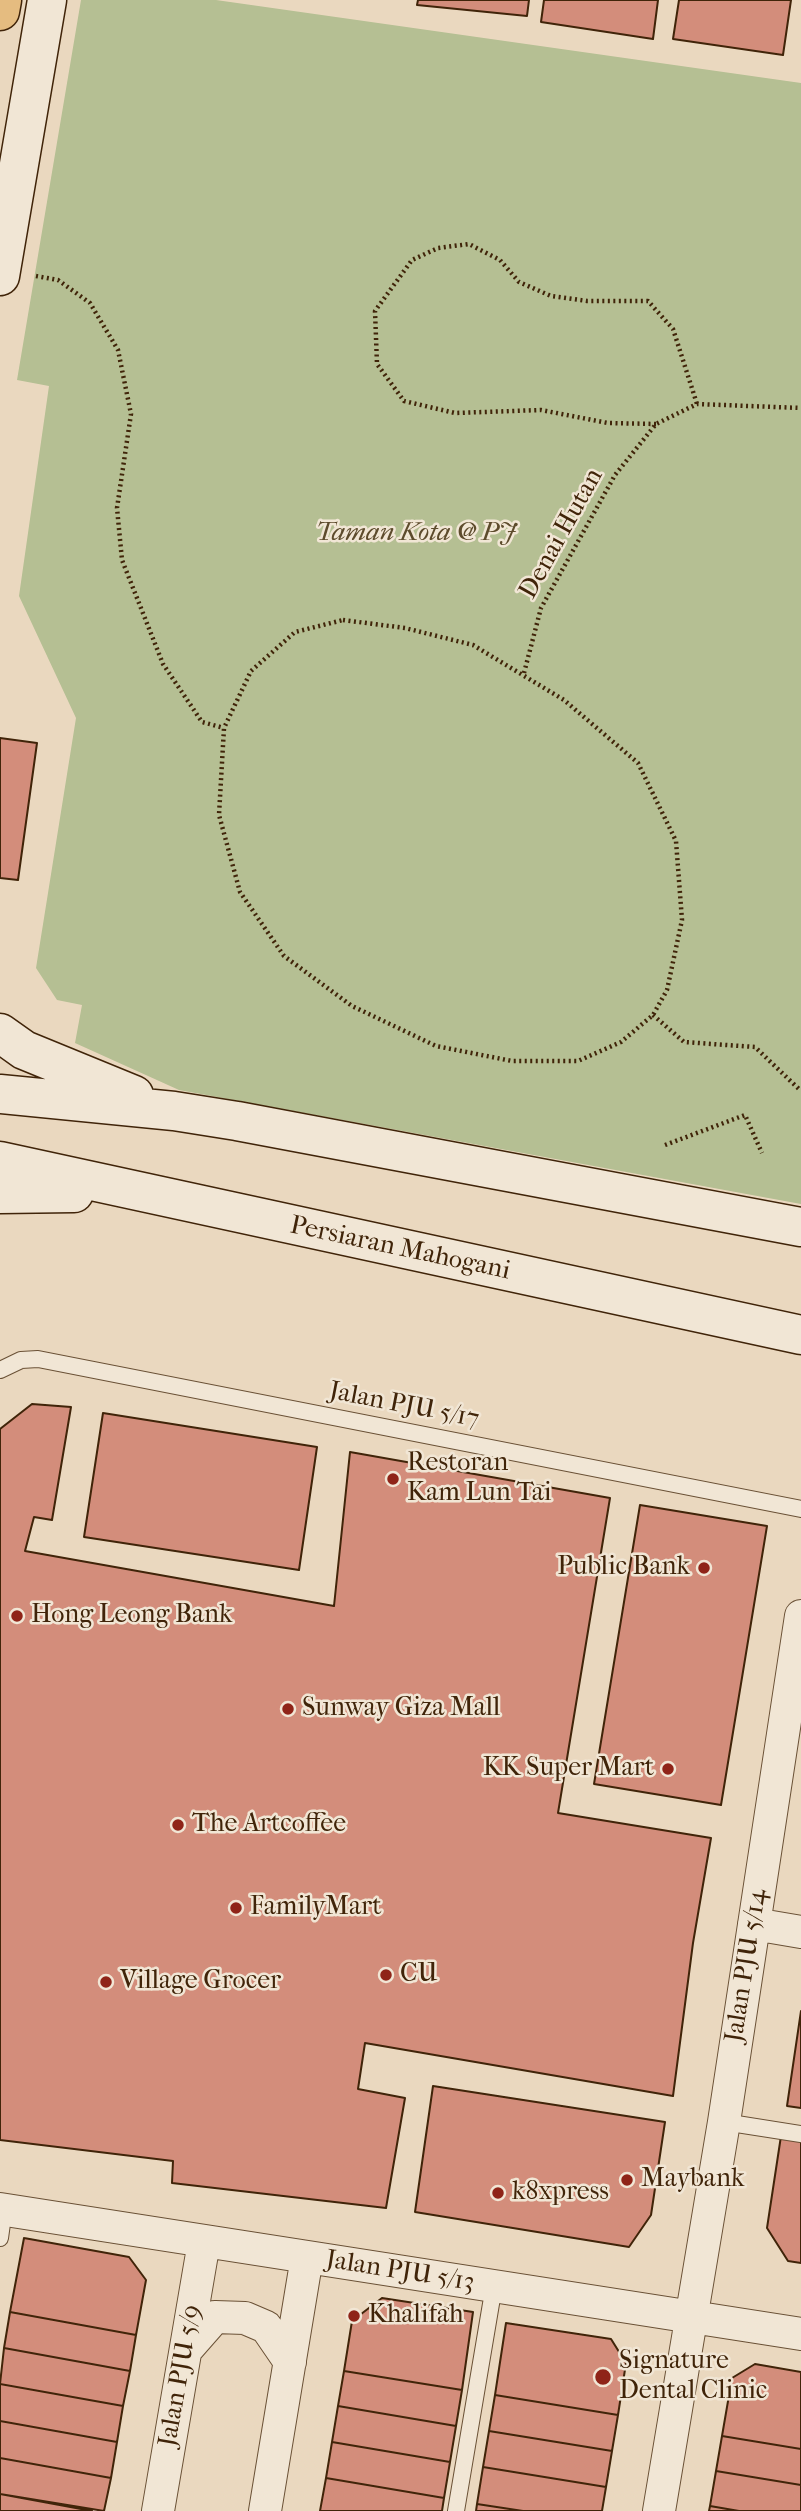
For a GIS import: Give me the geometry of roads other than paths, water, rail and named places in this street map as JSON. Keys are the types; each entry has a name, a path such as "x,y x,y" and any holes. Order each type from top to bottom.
{"main road":[{"path":"0,11 2,0"},
{"path":"1,273 47,0"},
{"path":"0,1033 24,1050 174,1111"},
{"path":"0,1094 174,1111 801,1227"},
{"name":"Persiaran Mahogani","path":"0,1161 785,1332"},
{"path":"0,1194 138,1194 283,1224"}],"street":[{"path":"785,1332 801,1356"},
{"name":"Jalan PJU 5/14","path":"659,2511 754,1924 791,1741 801,1616"},
{"path":"754,1924 801,1931"},
{"name":"Jalan PJU 5/13","path":"1,2219 204,2242 801,2334"},
{"name":"Jalan PJU 5/9","path":"158,2511 204,2242"},
{"path":"265,2511 307,2257"},
{"path":"186,2350 215,2317 244,2318 266,2327 290,2362"}],"lane":[{"name":"Jalan PJU 5/17","path":"0,1370 21,1360 38,1359 801,1509"},
{"path":"723,2122 801,2134"},
{"path":"456,2511 494,2286"}],"place":[{"name":"Restoran Kam Lun Tai","path":"393,1479"},
{"name":"Public Bank","path":"704,1568"},
{"name":"Hong Leong Bank","path":"17,1616"},
{"name":"Sunway Giza Mall","path":"288,1709"},
{"name":"KK Super Mart","path":"668,1769"},
{"name":"The Artcoffee","path":"178,1825"},
{"name":"FamilyMart","path":"236,1908"},
{"name":"CU","path":"386,1975"},
{"name":"Village Grocer","path":"106,1982"},
{"name":"Maybank","path":"627,2180"},
{"name":"k8xpress","path":"498,2193"},
{"name":"Khalifah","path":"354,2316"},
{"name":"Signature Dental Clinic","path":"603,2377"}],"park label":[{"name":"Taman Kota @ PJ","path":"416,534"}]}
